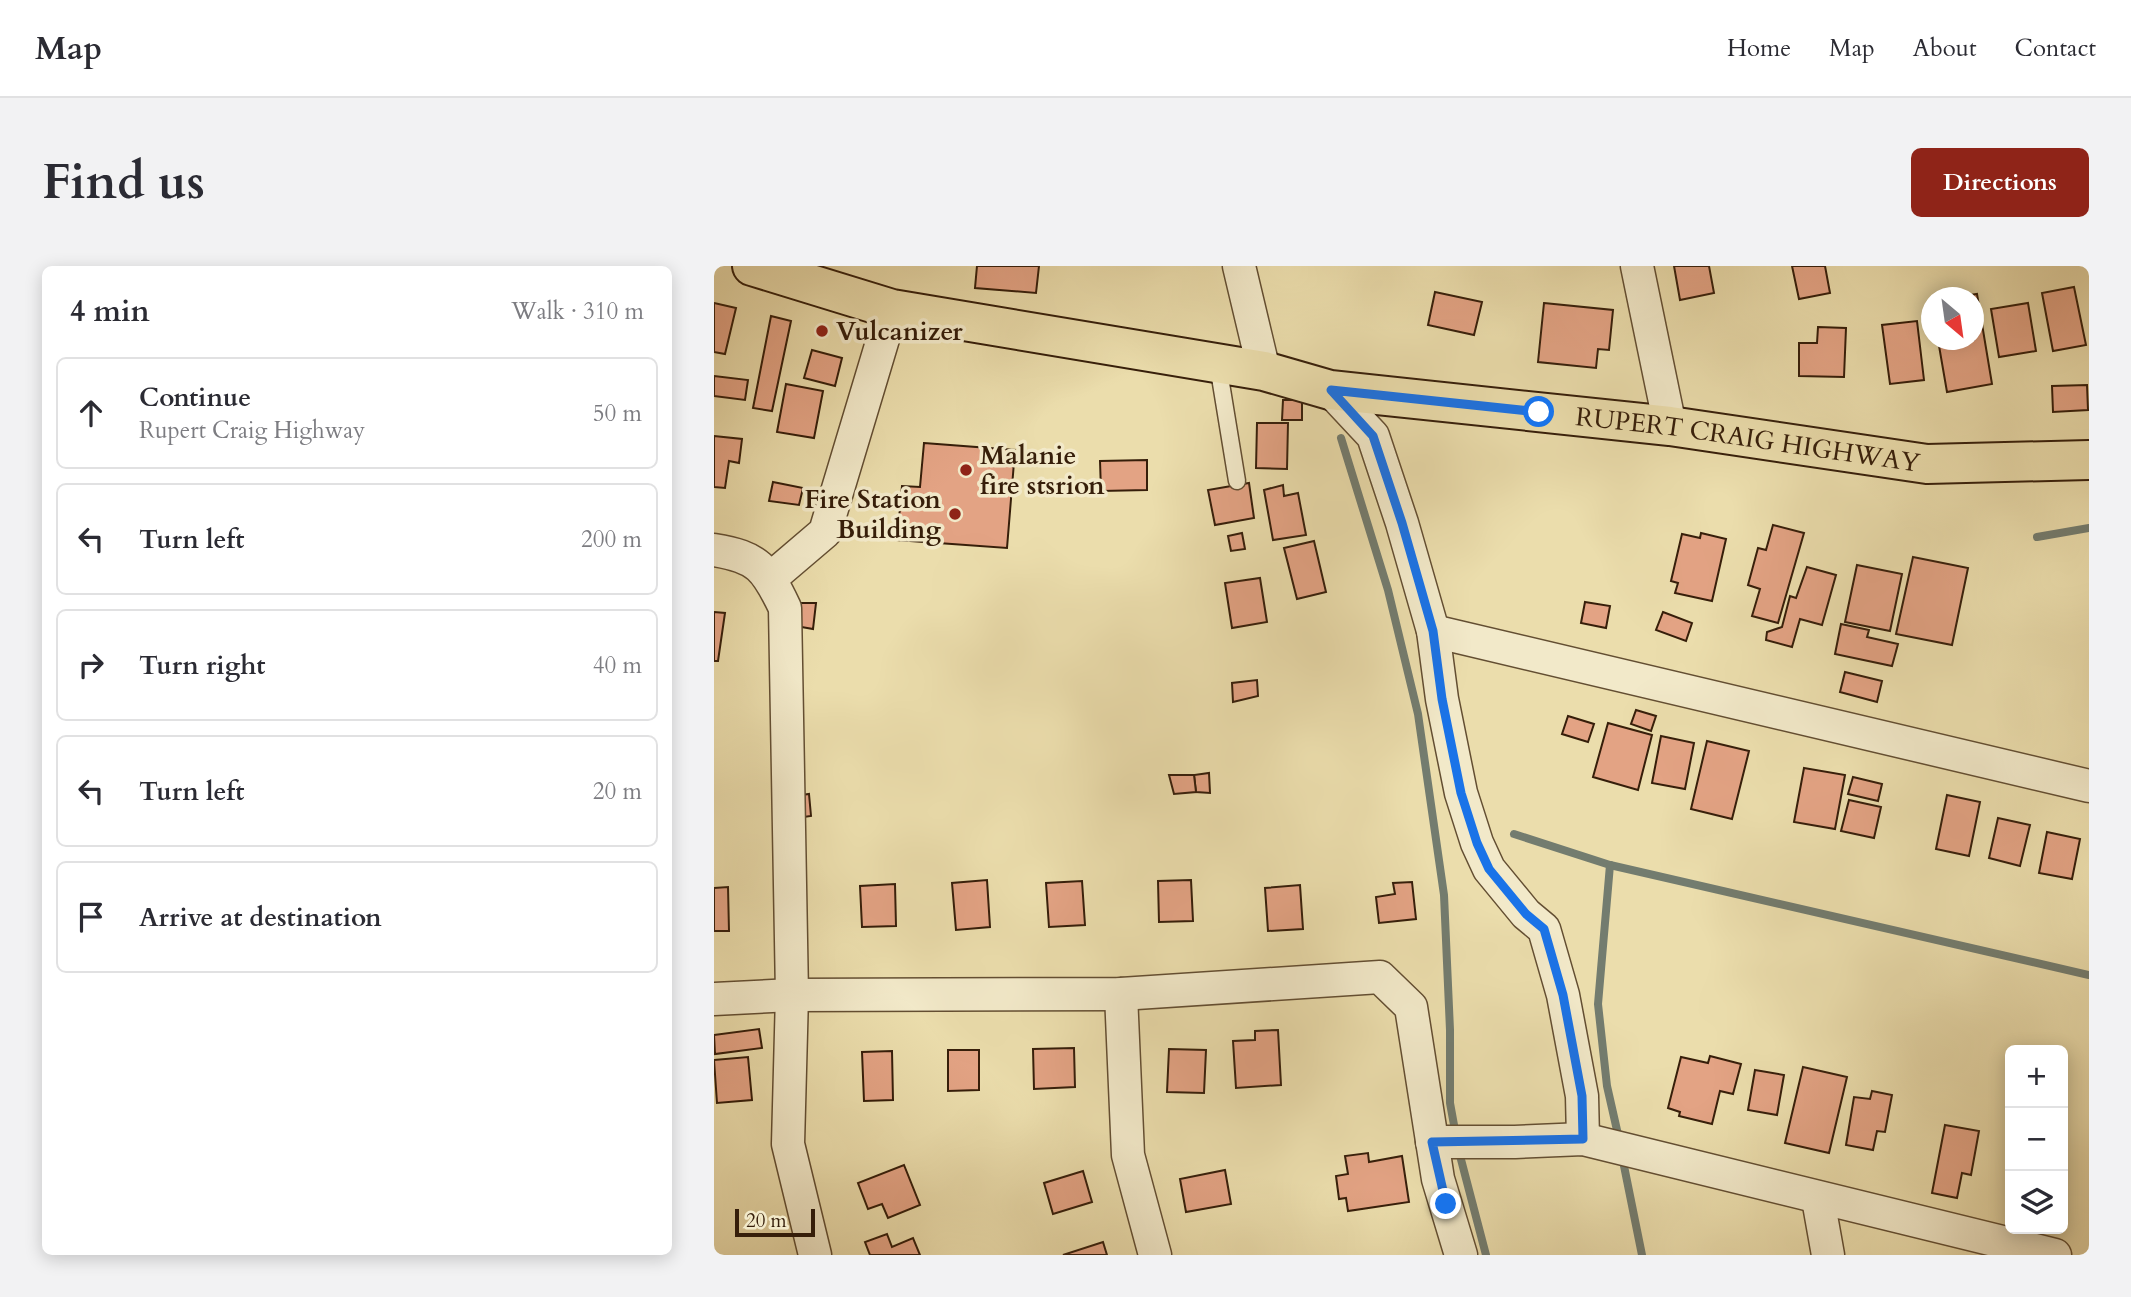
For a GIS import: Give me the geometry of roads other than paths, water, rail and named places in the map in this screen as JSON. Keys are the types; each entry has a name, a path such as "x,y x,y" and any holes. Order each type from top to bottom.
{"main road":[{"name":"RUPERT CRAIG HIGHWAY","path":"752,266 892,309 1264,371 1331,390 1670,426 1927,464 2089,460"}],"street":[{"path":"1239,266 1264,371"},
{"path":"1637,266 1670,426"},
{"path":"771,578 825,532 892,309"},
{"path":"1331,390 1373,436 1433,631 1442,699 1461,793 1477,843 1489,869 1526,914 1544,929 1582,1096 1583,1139"},
{"path":"714,550 746,555 771,578 785,608 792,995 788,1143 815,1255"},
{"path":"1433,631 2089,786"},
{"path":"714,999 792,995 1121,994 1380,977 1411,1007 1438,1179 1461,1255"},
{"path":"1121,994 1128,1155 1156,1255"},
{"path":"1432,1142 1583,1139 1818,1199 2055,1255"},
{"path":"1818,1199 1828,1255"}],"lane":[{"path":"1218,365 1237,481"}],"waterway":[{"path":"1341,438 1388,590 1418,714 1444,895 1450,1030 1450,1103 1456,1136"},
{"path":"2037,537 2089,528"},
{"path":"1514,834 1610,865 2089,975"},
{"path":"1610,865 1598,1004 1607,1086 1619,1139"},
{"path":"1458,1148 1486,1255"},
{"path":"1622,1156 1642,1255"}],"place":[{"name":"Vulcanizer","path":"822,331"},
{"name":"Malanie fire stsrion","path":"966,470"},
{"name":"Fire Station Building","path":"955,514"}]}
